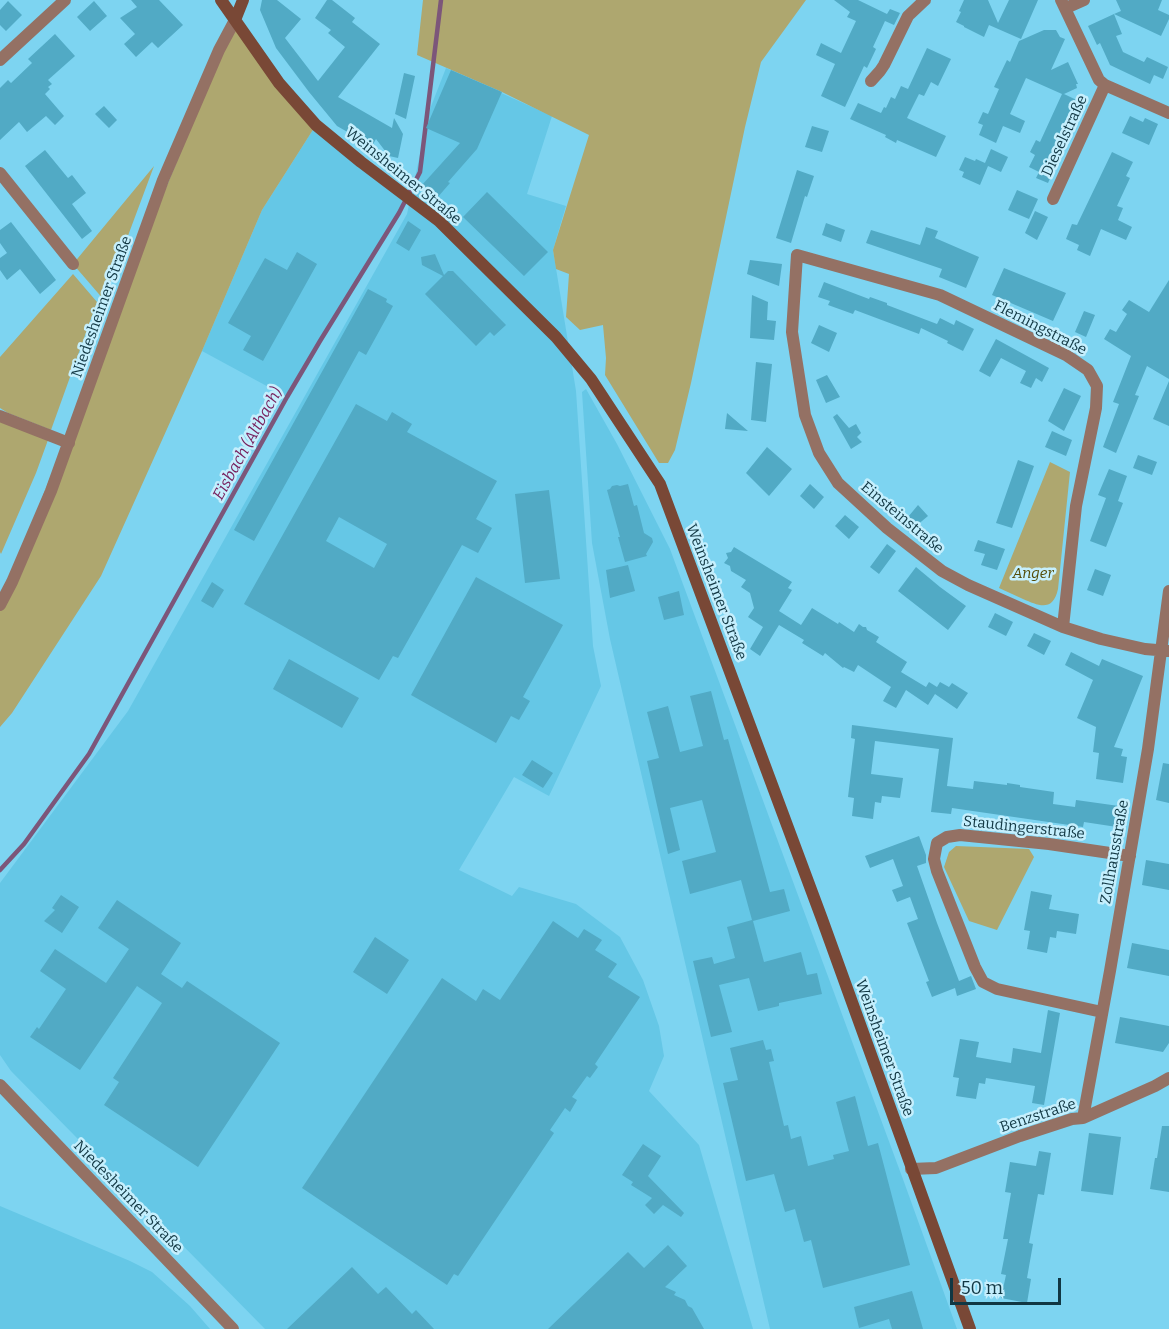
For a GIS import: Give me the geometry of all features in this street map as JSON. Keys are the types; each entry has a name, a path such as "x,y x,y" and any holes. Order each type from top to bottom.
{"main road":[{"name":"Weinsheimer Straße","path":"221,0 279,83 316,125 440,220 556,337 591,379 660,484 822,919 970,1329"},
{"path":"235,20 243,0"}],"street":[{"path":"0,60 65,0"},
{"path":"871,81 884,65 908,16 925,0"},
{"name":"Dieselstraße","path":"1084,0 1064,4 1099,80 1105,85 1169,113"},
{"name":"Niedesheimer Straße","path":"0,605 51,491 163,180 219,50 235,20"},
{"name":"Dieselstraße","path":"1053,199 1105,85"},
{"path":"0,173 73,264"},
{"name":"Flemingstraße","path":"797,255 940,296 1066,355 1088,370 1097,386 1096,408 1076,506 1064,627"},
{"name":"Einsteinstraße","path":"797,255 792,332 806,415 819,453 838,483 888,528 942,571 1064,627 1120,644 1165,650"},
{"path":"0,416 69,443"},
{"name":"Zollhausstraße","path":"1083,1118 1165,650 1169,591"},
{"name":"Staudingerstraße","path":"1102,1011 997,989 983,982 975,967 934,859 937,843 947,837 960,835 1048,844 1130,856"},
{"name":"Benzstraße","path":"911,1169 936,1168 1020,1136 1072,1119 1083,1118 1169,1078"},
{"name":"Niedesheimer Straße","path":"0,1085 234,1329"}],"shaded area":[{"path":"446,68 552,116 527,194 566,206 553,250 576,391 593,646 601,686 549,796 514,777 459,870 512,896 519,887 576,904 620,937 643,980 659,1026 664,1056 649,1091 699,1145 753,1329 265,1329 11,1071 0,1055 0,883 128,711 407,214 430,109"},
{"path":"316,125 404,194 399,213 287,397 202,351 262,210"},
{"path":"586,389 617,444 670,549 957,1329 770,1329 610,639 592,543 582,392"},
{"path":"0,1206 152,1272 190,1306 210,1329 0,1329"}],"green space":[{"path":"423,0 806,0 761,62 691,383 675,450 668,463 659,463 605,375 603,325 580,330 566,317 569,274 556,269 553,250 589,135 502,92 417,55"},
{"path":"235,20 316,125 262,210 202,351 101,576 12,713 0,727 0,605 115,312"},
{"path":"154,166 104,300 73,264"},
{"path":"73,274 97,302 51,430 0,408 0,357"},
{"path":"0,421 48,440 1,554 0,552"},
{"name":"Anger","path":"1050,462 1070,472 1058,589 1053,601 1040,605 999,588"},
{"path":"956,846 1029,849 1034,857 997,930 969,921 944,867 949,852"}],"building":[{"path":"131,0 159,0 183,25 158,48 152,42 136,57 124,44 135,34 120,18 137,7"},
{"path":"262,0 277,0 301,19 285,38 318,81 345,47 328,33 331,30 315,18 327,0 332,0 355,18 352,22 380,44 338,97 392,128 394,118 403,134 398,158 389,156 376,139 372,146 337,126 276,48 260,10"},
{"path":"834,0 858,0 887,14 890,9 900,13 894,25 885,21 873,47 876,49 867,68 864,66 845,107 821,96 835,64 816,55 821,43 841,53 856,21 847,17 850,12"},
{"path":"964,0 988,0 998,23 1009,0 1038,0 1021,39 989,25 984,37 956,22"},
{"path":"1116,0 1162,0 1158,10 1169,15 1169,19 1161,36 1114,14 1121,11"},
{"path":"8,1 22,15 6,31 0,25 0,10"},
{"path":"94,1 107,16 90,31 77,17"},
{"path":"1114,14 1122,34 1116,36 1123,52 1144,62 1147,57 1168,67 1163,79 1154,75 1150,84 1110,65 1100,43 1097,45 1088,26"},
{"path":"1044,30 1056,30 1060,37 1065,39 1051,70 1068,62 1078,84 1076,84 1077,88 1064,94 1083,103 1048,183 1036,178 1039,172 1029,167 1035,155 1030,152 1036,140 1040,142 1062,94 1026,78 1010,114 1025,121 1020,133 1003,126 996,143 979,135 983,125 978,123 983,112 988,114 999,89 994,87 1007,60 1010,62 1019,41"},
{"path":"55,34 75,56 48,80 52,84 45,94 64,116 55,125 46,116 27,132 19,122 0,140 0,88 8,80 11,83 32,63 28,59"},
{"path":"927,48 951,59 938,86 931,82 924,96 919,94 907,118 946,136 936,157 897,140 896,143 885,137 886,135 850,119 858,103 881,113 891,97 895,99 901,86 908,89"},
{"path":"451,70 502,92 477,149 437,198 422,185 460,143 426,128"},
{"path":"404,73 415,76 406,119 395,114"},
{"path":"104,106 117,120 109,128 95,114"},
{"path":"1130,116 1143,122 1145,118 1158,124 1149,145 1122,133"},
{"path":"812,126 829,131 822,152 805,147"},
{"path":"991,149 1008,157 1001,172 988,166 980,185 962,177 964,172 959,170 965,157 985,163"},
{"path":"45,150 68,178 72,175 86,193 72,204 92,231 82,239 25,166"},
{"path":"1112,152 1133,162 1126,176 1130,178 1117,206 1123,208 1118,220 1132,227 1126,240 1101,229 1090,256 1077,250 1079,245 1066,239 1072,224 1077,225"},
{"path":"797,170 814,176 807,197 805,196 791,243 776,238"},
{"path":"1017,190 1038,199 1029,219 1008,210"},
{"path":"487,192 548,252 524,276 463,217"},
{"path":"1035,211 1048,217 1037,240 1025,233"},
{"path":"408,221 421,230 409,251 396,243"},
{"path":"11,222 56,280 40,294 20,269 7,280 0,270 0,258 7,253 0,243 0,230"},
{"path":"826,223 845,230 841,242 822,235"},
{"path":"926,227 938,231 935,238 979,257 966,288 939,277 942,269 866,243 871,230 920,245"},
{"path":"297,252 317,264 263,361 243,350 251,336 228,323 265,258 287,270"},
{"path":"435,254 444,275 448,271 453,271 506,325 494,336 490,332 476,346 425,294 443,276 422,265 421,257"},
{"path":"750,260 782,264 779,286 747,274"},
{"path":"1004,268 1066,293 1053,321 992,295"},
{"path":"1169,280 1169,379 1147,366 1135,395 1139,396 1116,453 1103,447 1119,404 1113,402 1131,356 1104,339 1110,329 1116,332 1127,314 1122,310 1129,300 1149,312"},
{"path":"824,282 869,299 870,297 887,303 887,305 937,324 940,318 954,325 956,320 974,329 963,351 921,328 919,334 855,310 853,314 828,305 830,301 818,297"},
{"path":"368,289 387,299 386,302 393,306 366,355 359,351 254,541 234,530"},
{"path":"752,295 768,302 767,320 776,321 774,340 750,338"},
{"path":"1084,311 1095,315 1086,337 1075,332"},
{"path":"819,325 837,333 829,352 811,343"},
{"path":"996,339 1049,368 1042,382 1036,378 1031,388 1020,383 1026,371 1001,358 990,377 979,371"},
{"path":"756,362 772,364 766,422 751,420"},
{"path":"827,375 840,397 826,403 816,380"},
{"path":"1169,381 1169,426 1153,419"},
{"path":"1064,388 1081,396 1064,431 1048,421"},
{"path":"356,404 387,421 392,412 412,424 407,432 497,481 476,519 492,528 478,553 462,545 398,658 393,656 379,680 244,604","holes":["339,517 387,544 374,568 326,541"]},
{"path":"727,413 748,431 725,429"},
{"path":"837,414 849,428 856,424 861,433 857,437 862,442 851,449 833,417"},
{"path":"1052,431 1072,440 1066,456 1045,447"},
{"path":"767,447 792,469 769,496 746,473"},
{"path":"1138,455 1157,462 1152,475 1133,468"},
{"path":"1018,460 1034,466 1012,528 996,523"},
{"path":"1109,469 1127,476 1118,501 1123,503 1106,547 1090,541 1106,498 1098,495"},
{"path":"628,484 634,506 637,505 644,533 652,538 653,542 647,556 625,562 607,490 612,486"},
{"path":"810,484 824,497 814,509 800,496"},
{"path":"549,490 560,579 525,583 515,494"},
{"path":"918,505 928,516 916,526 908,517"},
{"path":"845,515 859,527 849,539 835,526"},
{"path":"978,540 1005,549 997,570 981,565 985,554 974,551"},
{"path":"887,544 896,551 879,574 870,567"},
{"path":"734,547 792,582 788,588 792,590 779,611 801,625 812,608 854,632 859,624 879,637 876,642 907,662 901,672 926,687 929,682 937,687 940,682 949,687 952,683 968,693 957,709 935,694 928,705 906,690 896,708 883,701 891,687 858,665 854,672 843,668 825,653 823,656 802,643 804,640 779,625 760,656 750,649 763,627 748,617 754,608 750,593 741,587 746,580 731,571 730,566 724,563 728,558 726,553 731,552"},
{"path":"628,565 635,591 610,598 606,570"},
{"path":"916,567 966,606 948,630 898,591"},
{"path":"1095,569 1111,575 1103,596 1087,590"},
{"path":"476,577 563,625 523,697 530,701 519,720 511,716 496,743 411,695"},
{"path":"212,582 224,590 213,608 201,601"},
{"path":"679,591 684,615 664,620 658,597"},
{"path":"995,613 1013,622 1006,636 988,627"},
{"path":"1034,633 1051,641 1044,655 1027,646"},
{"path":"1071,652 1099,666 1102,659 1143,676 1114,747 1123,749 1121,756 1127,757 1123,783 1096,779 1099,753 1093,752 1096,727 1077,718 1093,680 1065,665"},
{"path":"289,659 359,698 342,728 273,689"},
{"path":"711,691 724,740 728,739 770,892 784,889 790,911 753,921 764,962 801,952 807,975 817,973 822,994 779,1003 779,1006 758,1011 749,978 719,985 732,1032 711,1037 693,961 712,957 714,964 735,958 727,927 752,920 741,880 690,894 682,861 716,852 702,800 670,808 680,850 668,854 647,761 659,758 647,712 668,706 680,752 703,746 690,696"},
{"path":"852,725 953,738 947,786 973,789 974,781 1007,785 1007,783 1054,792 1053,804 1075,807 1076,800 1119,806 1117,827 1084,822 1083,827 952,808 951,814 931,812 939,749 875,741 871,774 903,778 900,798 882,796 881,803 875,802 873,819 852,816 854,798 848,797 855,739 851,738"},
{"path":"532,760 553,773 543,788 522,775"},
{"path":"1163,763 1169,764 1169,803 1156,800"},
{"path":"919,836 926,855 926,863 917,866 937,923 959,981 971,976 976,989 957,996 955,988 932,997 926,982 929,981 907,923 918,919 910,897 897,902 892,890 903,886 893,859 870,868 865,856"},
{"path":"1146,860 1169,864 1169,890 1142,885"},
{"path":"1031,891 1052,895 1049,909 1079,914 1076,934 1057,931 1056,938 1050,937 1047,953 1027,949 1030,931 1024,930"},
{"path":"61,895 79,907 62,933 44,921 55,910 52,908"},
{"path":"117,900 181,943 161,974 182,988 187,981 280,1043 198,1167 104,1105 119,1082 113,1078 162,1003 137,986 80,1070 30,1037 37,1027 39,1029 66,989 40,971 55,949 106,983 129,949 98,928"},
{"path":"553,921 578,938 584,929 602,940 595,950 617,964 608,977 640,997 595,1064 598,1067 590,1078 587,1076 572,1097 577,1100 570,1112 565,1108 550,1130 554,1133 458,1276 454,1274 447,1285 302,1188 442,978 476,1001 483,989 500,1000"},
{"path":"375,937 409,960 387,994 353,972"},
{"path":"1132,943 1169,950 1169,976 1127,968"},
{"path":"1048,1010 1060,1013 1044,1105 1032,1103 1035,1086 986,1078 985,1084 979,1083 976,1099 956,1096 959,1078 953,1077 960,1039 979,1042 976,1057 1011,1063 1013,1048 1041,1053"},
{"path":"1120,1017 1169,1026 1169,1043 1163,1052 1115,1043"},
{"path":"763,1040 766,1050 771,1049 774,1061 769,1062 784,1126 788,1125 791,1139 801,1136 808,1166 834,1159 833,1155 849,1151 836,1102 855,1096 868,1146 878,1143 910,1265 823,1288 811,1240 804,1242 795,1209 785,1212 774,1174 746,1181 723,1083 738,1080 730,1048"},
{"path":"1162,1126 1169,1126 1169,1192 1150,1189"},
{"path":"1089,1133 1121,1137 1113,1195 1081,1191"},
{"path":"643,1144 661,1156 648,1176 684,1213 681,1217 663,1205 654,1214 645,1205 652,1198 631,1185 633,1182 622,1175"},
{"path":"1039,1151 1051,1153 1044,1195 1038,1194 1029,1243 1033,1244 1027,1278 1031,1279 1027,1303 1001,1298 1006,1275 1001,1274 1008,1239 1003,1239 1011,1193 1005,1192 1010,1162 1036,1166"},
{"path":"668,1245 687,1266 665,1287 676,1292 674,1295 685,1300 704,1329 548,1329 628,1252 644,1268"},
{"path":"352,1267 378,1294 386,1287 412,1314 416,1310 434,1329 287,1329"},
{"path":"912,1291 923,1329 892,1329 889,1319 859,1328 854,1307"}],"waterway":[{"name":"Eisbach (Altbach)","path":"0,870 24,844 89,754 287,397 399,213 420,172 441,0"}]}
